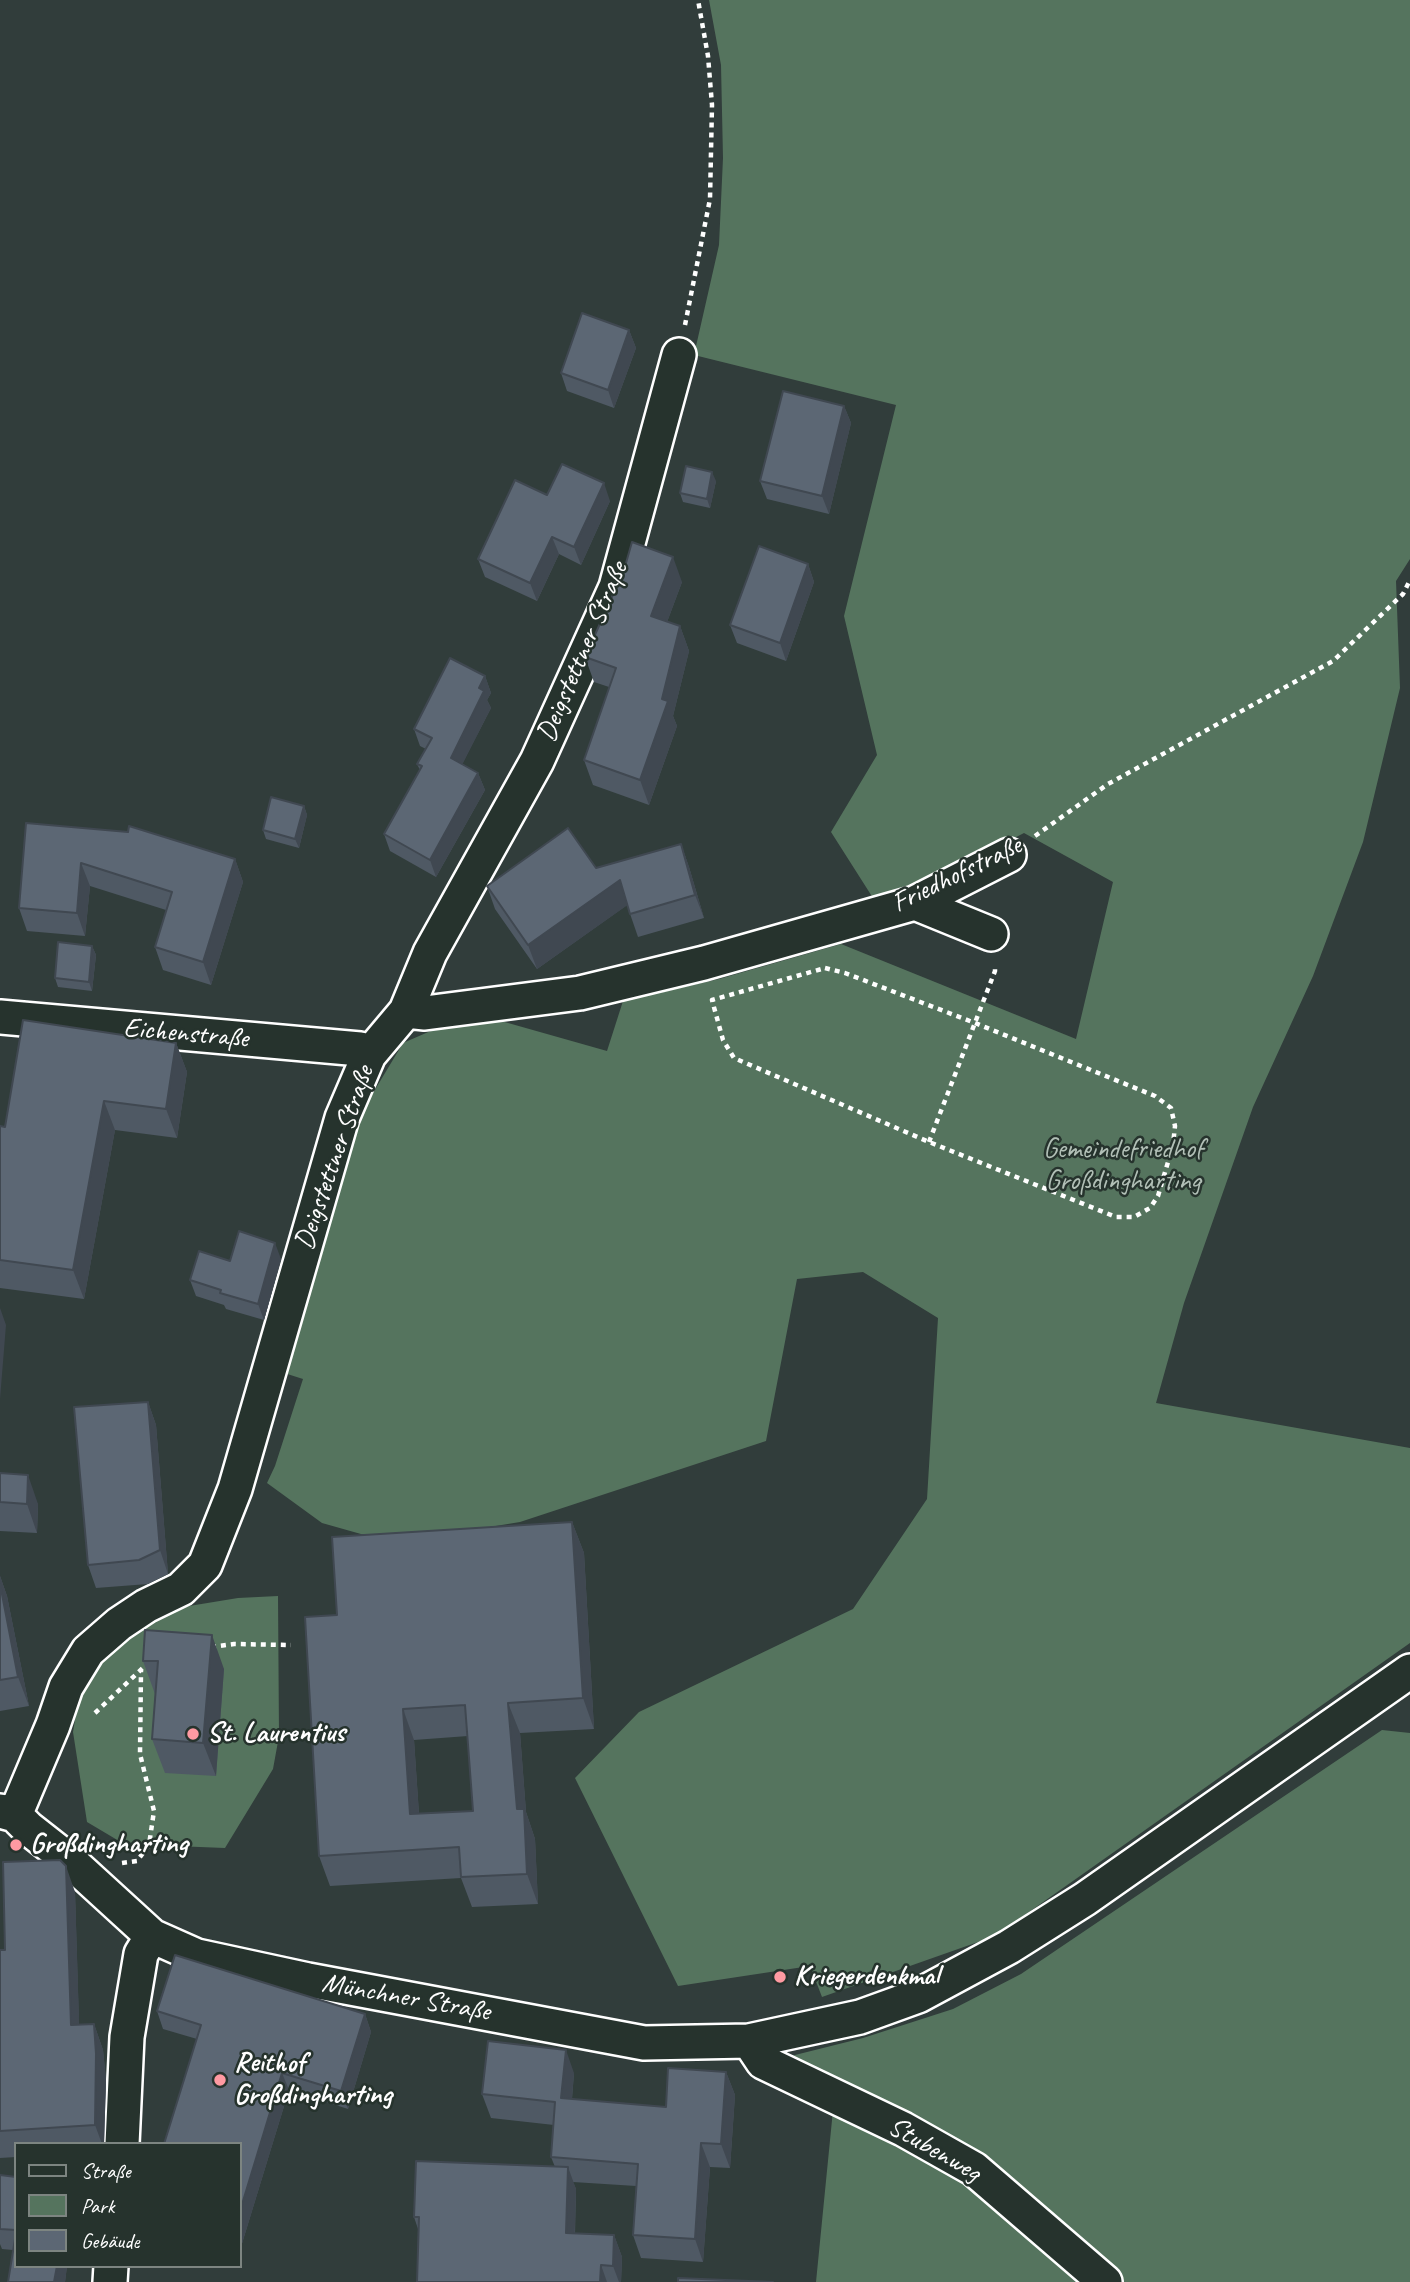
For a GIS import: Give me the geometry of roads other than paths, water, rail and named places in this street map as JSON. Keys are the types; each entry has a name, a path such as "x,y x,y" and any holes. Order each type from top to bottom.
{"street":[{"name":"Deigstettner Straße","path":"8,1813 53,1725 66,1687 88,1651 146,1606 181,1589 205,1565 235,1489 342,1118 369,1055 406,1011 430,953 537,761 616,587 679,355"},
{"name":"Friedhofstraße","path":"406,1011 425,1013 580,993 704,963 915,903 1009,855"},
{"path":"915,903 991,934"},
{"name":"Eichenstraße","path":"0,1017 360,1049 369,1055"},
{"name":"Münchner Straße","path":"8,1813 71,1861 152,1936 197,1956 308,1980 644,2043 749,2041 860,2017 918,1996 1009,1947 1085,1899 1410,1671"},
{"path":"122,2142 127,2036 141,1954 152,1936"},
{"name":"Stubenweg","path":"749,2041 763,2062 903,2129 974,2169 1105,2282"}],"place":[{"name":"St. Laurentius","path":"193,1734"},
{"name":"Großdingharting","path":"16,1845"},
{"name":"Kriegerdenkmal","path":"780,1977"},
{"name":"Reithof Großdingharting","path":"220,2080"}],"park label":[{"name":"Gemeindefriedhof Großdingharting","path":"1123,1166"}]}
